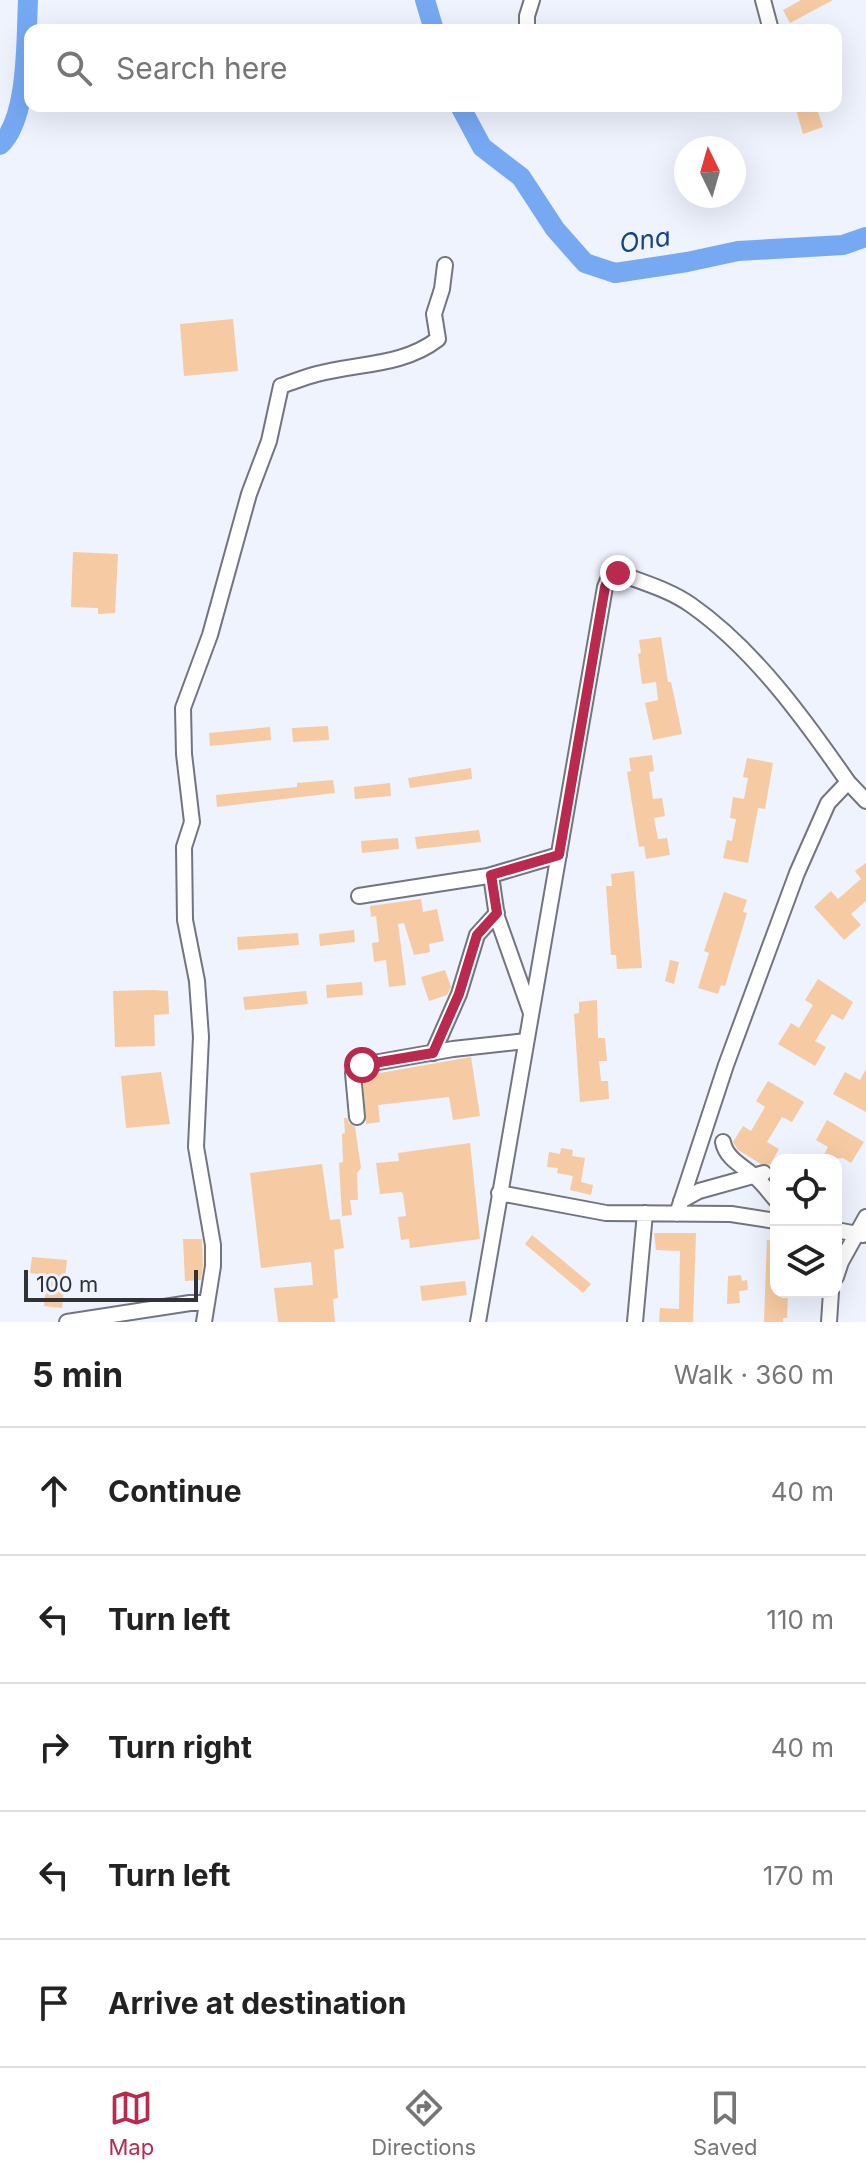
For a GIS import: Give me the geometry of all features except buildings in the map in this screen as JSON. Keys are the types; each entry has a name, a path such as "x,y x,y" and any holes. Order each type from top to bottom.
{"street":[{"path":"527,24 532,0"},
{"path":"763,0 769,24"},
{"path":"204,1322 213,1266 213,1245 196,1147 201,1037 197,981 185,920 184,847 192,822 184,754 183,708 210,635 249,494 269,441 281,386 316,374 399,360 422,352 438,339 434,314 445,265"},
{"path":"478,1322 609,577 618,573 667,592 713,622 807,723 848,782 866,801"},
{"path":"679,1207 726,1065 797,873 828,803 848,782"},
{"path":"359,896 491,875 559,855"},
{"path":"491,875 497,913 531,1013"},
{"path":"433,1053 459,994 477,935 497,913"},
{"path":"357,1117 353,1073 356,1068 433,1053 526,1041"},
{"path":"723,1142 731,1158 759,1174 770,1191"},
{"path":"679,1207 699,1191 759,1174"},
{"path":"499,1193 606,1213 645,1213 679,1207 770,1220"},
{"path":"635,1322 645,1213"},
{"path":"842,1267 861,1234 866,1217"},
{"path":"829,1322 831,1298"},
{"path":"67,1322 207,1303"}],"waterway":[{"name":"Ona","path":"27,24 28,0"},
{"name":"Ona","path":"425,0 432,24"},
{"name":"Ona","path":"0,145 16,116 24,77"},
{"name":"Ona","path":"463,112 482,147 521,177 555,229 585,263 615,273 738,251 843,245 866,237"}],"route":[{"path":"362,1065 433,1053 459,994 477,935 497,913 491,875 559,855 605,587 609,577 618,573"}]}
